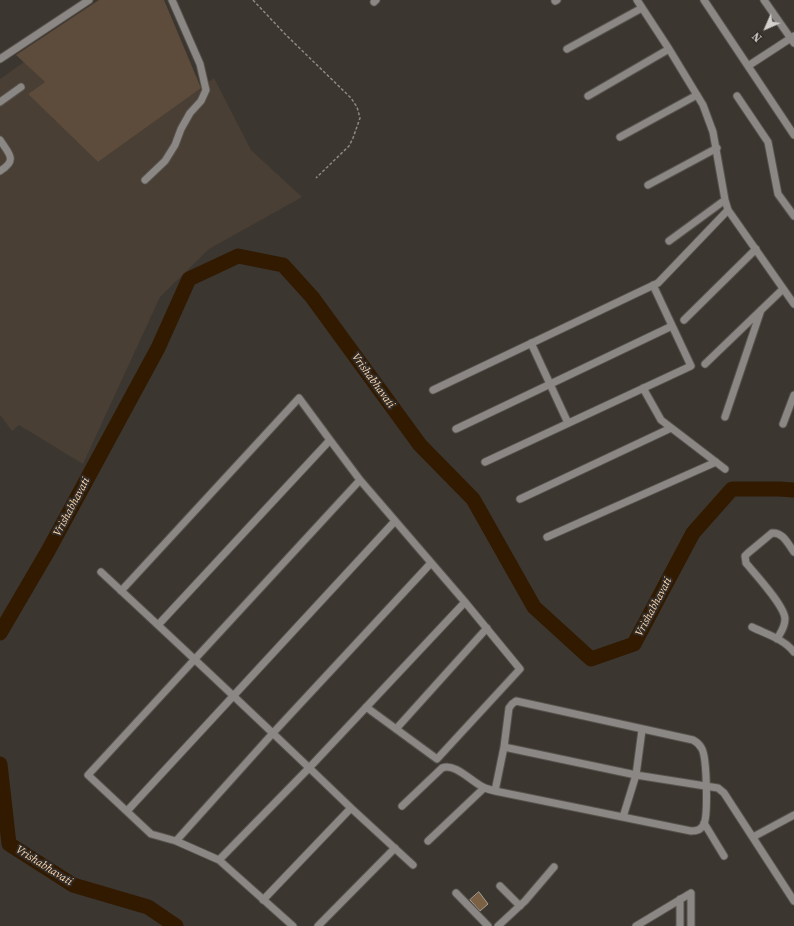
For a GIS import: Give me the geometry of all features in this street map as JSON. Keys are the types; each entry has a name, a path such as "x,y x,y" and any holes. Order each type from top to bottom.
{"street":[{"path":"0,59 89,0"},
{"path":"145,180 165,161 175,145 181,129 190,113 201,101 206,90 200,64 172,0"},
{"path":"637,0 703,105 717,148 728,210 794,304"},
{"path":"704,0 794,135"},
{"path":"748,66 793,39 764,0"},
{"path":"567,49 642,8"},
{"path":"588,96 669,49"},
{"path":"0,102 21,87"},
{"path":"620,137 697,95"},
{"path":"737,96 768,142 778,194 794,216"},
{"path":"0,140 11,156 11,160 8,166 0,171"},
{"path":"648,184 717,148"},
{"path":"669,241 726,200"},
{"path":"433,390 658,282 728,210"},
{"path":"684,320 756,249"},
{"path":"485,462 691,366 653,285"},
{"path":"706,364 783,289"},
{"path":"725,417 761,310"},
{"path":"456,429 672,326"},
{"path":"531,343 568,423"},
{"path":"643,388 661,420 725,469"},
{"path":"783,424 794,395"},
{"path":"121,591 299,398 360,480 487,628 520,670 437,759 366,707"},
{"path":"520,499 671,428"},
{"path":"158,625 330,440"},
{"path":"547,536 716,462"},
{"path":"293,926 219,860 176,841 151,834 88,775 360,480"},
{"path":"127,811 232,696 396,521"},
{"path":"777,639 784,628 786,618 782,608 746,563 746,556 772,533 782,535 794,552"},
{"path":"176,841 431,563"},
{"path":"101,572 413,865"},
{"path":"219,860 309,768 465,602"},
{"path":"752,627 777,639 790,647 794,652"},
{"path":"396,729 487,628"},
{"path":"495,791 504,747 509,708 516,701 642,730 693,740 702,749 704,756 707,786 704,823 724,856"},
{"path":"623,817 636,775 642,730"},
{"path":"504,747 636,775 718,788 724,792 794,901"},
{"path":"402,806 444,766 454,769 484,788 495,791 691,831 698,830 704,823"},
{"path":"428,841 484,788"},
{"path":"263,900 351,808"},
{"path":"753,837 794,815"},
{"path":"318,926 395,848"},
{"path":"498,926 520,906 554,867"},
{"path":"500,886 520,906"},
{"path":"456,893 488,926"},
{"path":"636,926 691,893 691,926"},
{"path":"680,900 680,926"}],"path":[{"path":"253,0 285,34 351,98 357,107 360,118 349,146 316,178"}],"shaded area":[{"path":"99,0 164,0 201,88 98,162 28,94 45,82 16,55"},
{"path":"24,62 45,82 28,94 98,162 214,78 251,150 302,197 209,249 160,297 83,464 19,425 12,431 0,415 0,79"}],"building":[{"path":"479,892 488,904 480,911 470,900"}],"waterway":[{"name":"Vrishabhavati","path":"0,633 48,551 158,348 189,279 238,256 283,265 312,297 420,445 473,499 534,607 591,659 634,644 693,533 732,489 794,490"},
{"name":"Vrishabhavati","path":"0,764 9,844 73,885 148,907 176,926"}]}
